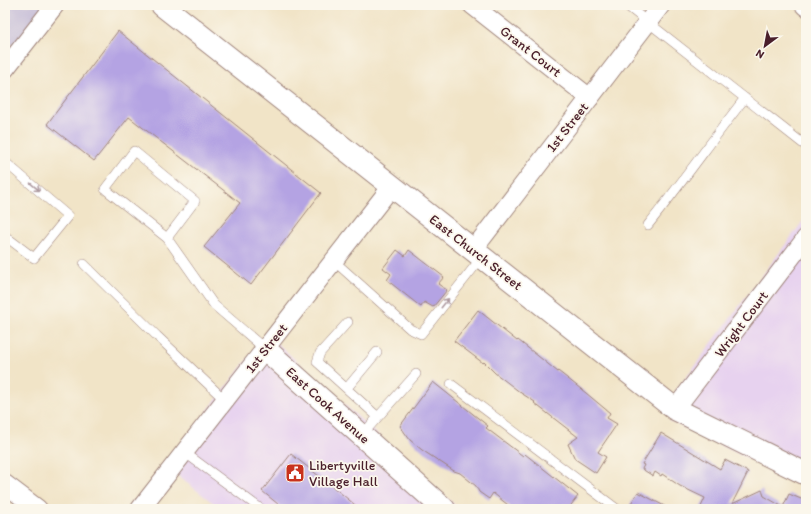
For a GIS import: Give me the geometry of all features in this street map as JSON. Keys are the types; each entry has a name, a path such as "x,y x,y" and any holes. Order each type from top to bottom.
{"street":[{"path":"5,69 55,5"},
{"name":"East Church Street","path":"162,5 675,409 806,474"},
{"name":"Grant Court","path":"472,5 590,98"},
{"name":"1st Street","path":"477,254 590,98 661,5"},
{"name":"1st Street","path":"140,509 392,186"},
{"name":"Wright Court","path":"675,409 806,238"},
{"name":"East Cook Avenue","path":"265,349 444,509"},
{"path":"5,484 38,509"}],"lane":[{"path":"626,5 806,146"},
{"path":"648,225 745,98"},
{"path":"167,238 196,201 134,151 104,189 167,238 214,305 265,349"},
{"path":"5,162 68,216 34,258 5,236"},
{"path":"334,261 410,329 421,334 477,254"},
{"path":"84,264 225,400"},
{"path":"348,322 320,353 317,362 378,417"},
{"path":"347,388 377,352"},
{"path":"362,435 416,374"},
{"path":"451,384 617,509"},
{"path":"184,452 261,509"}],"shaded area":[{"path":"5,5 46,5 15,47 5,40"},
{"path":"806,217 806,486 670,421 675,392"},
{"path":"267,334 459,509 221,509 165,466"}],"building":[{"path":"118,31 321,193 251,285 204,247 240,203 129,117 94,161 47,124"},
{"path":"397,250 405,256 409,250 444,277 438,284 447,290 433,307 424,302 421,307 387,280 391,274 383,268"},
{"path":"478,310 610,413 607,418 617,424 598,452 606,457 596,473 575,459 568,444 578,437 534,403 535,402 495,373 484,362 483,363 454,341"},
{"path":"433,382 488,426 486,428 523,456 525,454 578,496 568,509 513,509 493,493 489,499 479,492 476,486 460,473 454,471 422,450 410,440 400,426"},
{"path":"661,433 720,469 725,460 748,472 732,504 762,490 764,496 783,507 789,494 806,501 806,509 700,509 705,498 680,486 662,474 661,476 655,472 653,476 642,469 644,465 642,464"},
{"name":"Libertyville Village Hall","path":"291,454 360,509 284,509 262,491"},
{"path":"638,492 670,509 636,509 630,505"}],"place":[{"name":"Libertyville Village Hall","path":"295,473"}]}
